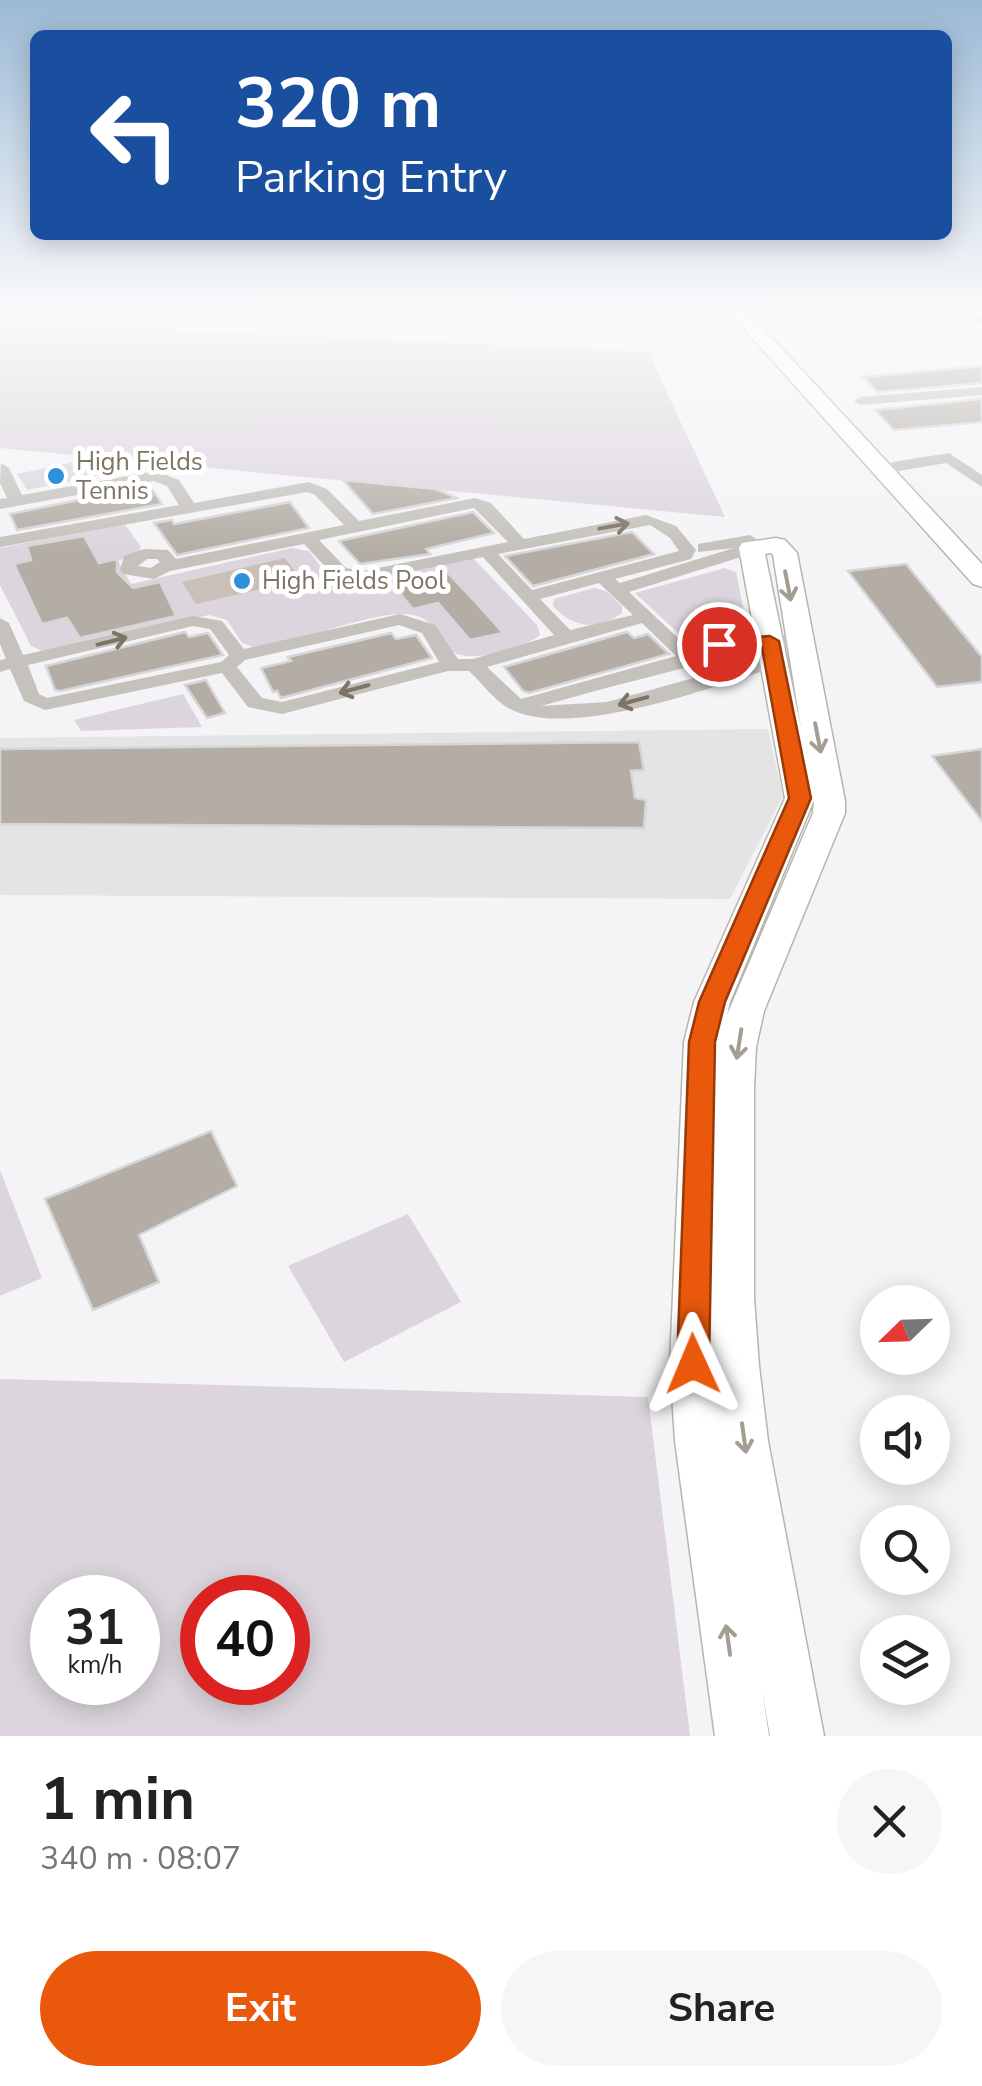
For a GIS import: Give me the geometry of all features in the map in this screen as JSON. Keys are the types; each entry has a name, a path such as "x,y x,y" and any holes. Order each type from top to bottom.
{"street":[{"path":"809,390 982,580"},
{"path":"822,390 982,563"},
{"path":"861,401 982,391"},
{"path":"893,467 949,458 982,482"},
{"path":"1,468 4,502 156,476 173,483 189,508"},
{"path":"211,496 285,481 321,492 355,527"},
{"path":"0,542 309,487"},
{"path":"135,518 162,560 308,538 475,502 485,506 518,543"},
{"path":"308,538 340,572 352,576 646,520 654,520 677,535 688,550 686,554 529,596"},
{"path":"704,548 740,540 758,546"},
{"path":"618,590 758,546"},
{"path":"742,1736 698,1441 693,1364 698,1086 712,1002 748,965 829,812 830,801 771,648 758,546"},
{"path":"486,550 566,638"},
{"path":"518,706 689,658 602,577"},
{"path":"8,664 193,621 216,625 256,703 282,708 448,664 474,665 646,617"},
{"path":"44,704 409,619 428,629 449,658 448,664"},
{"path":"0,622 8,664 31,696 44,704 68,716 137,700"},
{"path":"698,654 771,648"},
{"path":"474,665 518,706 549,713 593,711 771,648"},
{"path":"748,965 746,1011 737,1047 732,1298 744,1440 797,1736"}],"shaded area":[{"path":"0,390 666,390 725,517 0,448"},
{"name":"High Fields Tennis","path":"95,458 106,474 27,490 17,474"},
{"path":"124,523 141,547 138,553 118,561 131,584 292,548 309,551 323,570 347,580 473,558 537,625 540,635 497,653 461,655 452,651 421,617 398,614 256,648 242,643 227,620 209,615 42,651 31,646 0,585 0,548"},
{"name":"High Fields Pool","path":"285,558 301,580 196,604 182,582"},
{"path":"725,568 736,572 748,632 692,646 635,593"},
{"path":"594,588 606,591 622,606 622,613 603,623 586,624 569,619 553,606 554,599"},
{"path":"183,694 202,727 81,731 74,720"},
{"path":"768,729 783,796 730,899 0,895 0,738"},
{"path":"0,1170 42,1278 0,1296"},
{"path":"408,1214 461,1302 344,1362 288,1266"},
{"path":"0,1379 648,1397 690,1736 0,1736"}],"building":[{"path":"982,399 982,422 894,430 875,410"},
{"path":"343,480 436,489 457,498 373,514"},
{"path":"132,489 152,489 162,504 17,530 10,514"},
{"path":"290,502 309,528 177,555 154,523 172,520 174,524"},
{"path":"473,512 494,533 426,549 430,554 360,564 339,541"},
{"path":"632,532 654,554 533,586 505,556"},
{"path":"84,536 99,563 117,559 117,572 133,588 160,582 176,616 80,638 67,618 42,624 14,564 31,560 27,546"},
{"path":"906,564 982,657 982,682 937,687 848,571"},
{"path":"444,569 503,633 470,640 438,603 413,609 389,580"},
{"path":"185,632 189,637 208,633 223,655 60,691 55,690 46,666"},
{"path":"627,632 634,638 648,634 669,654 529,693 504,667"},
{"path":"391,633 396,639 416,635 432,658 281,698 277,691 273,692 261,668 291,661 288,657"},
{"path":"206,680 225,713 207,718 185,685"},
{"path":"639,742 644,770 631,771 635,798 646,800 644,828 0,824 0,749"},
{"path":"982,749 982,821 932,756"},
{"path":"211,1131 237,1186 139,1235 159,1282 93,1310 45,1199"}],"place":[{"name":"High Fields Tennis","path":"56,476"},
{"name":"High Fields Pool","path":"242,581"}],"route":[{"path":"693,1364 702,1042 712,1002 800,798 770,641 742,646 719,644"}]}
